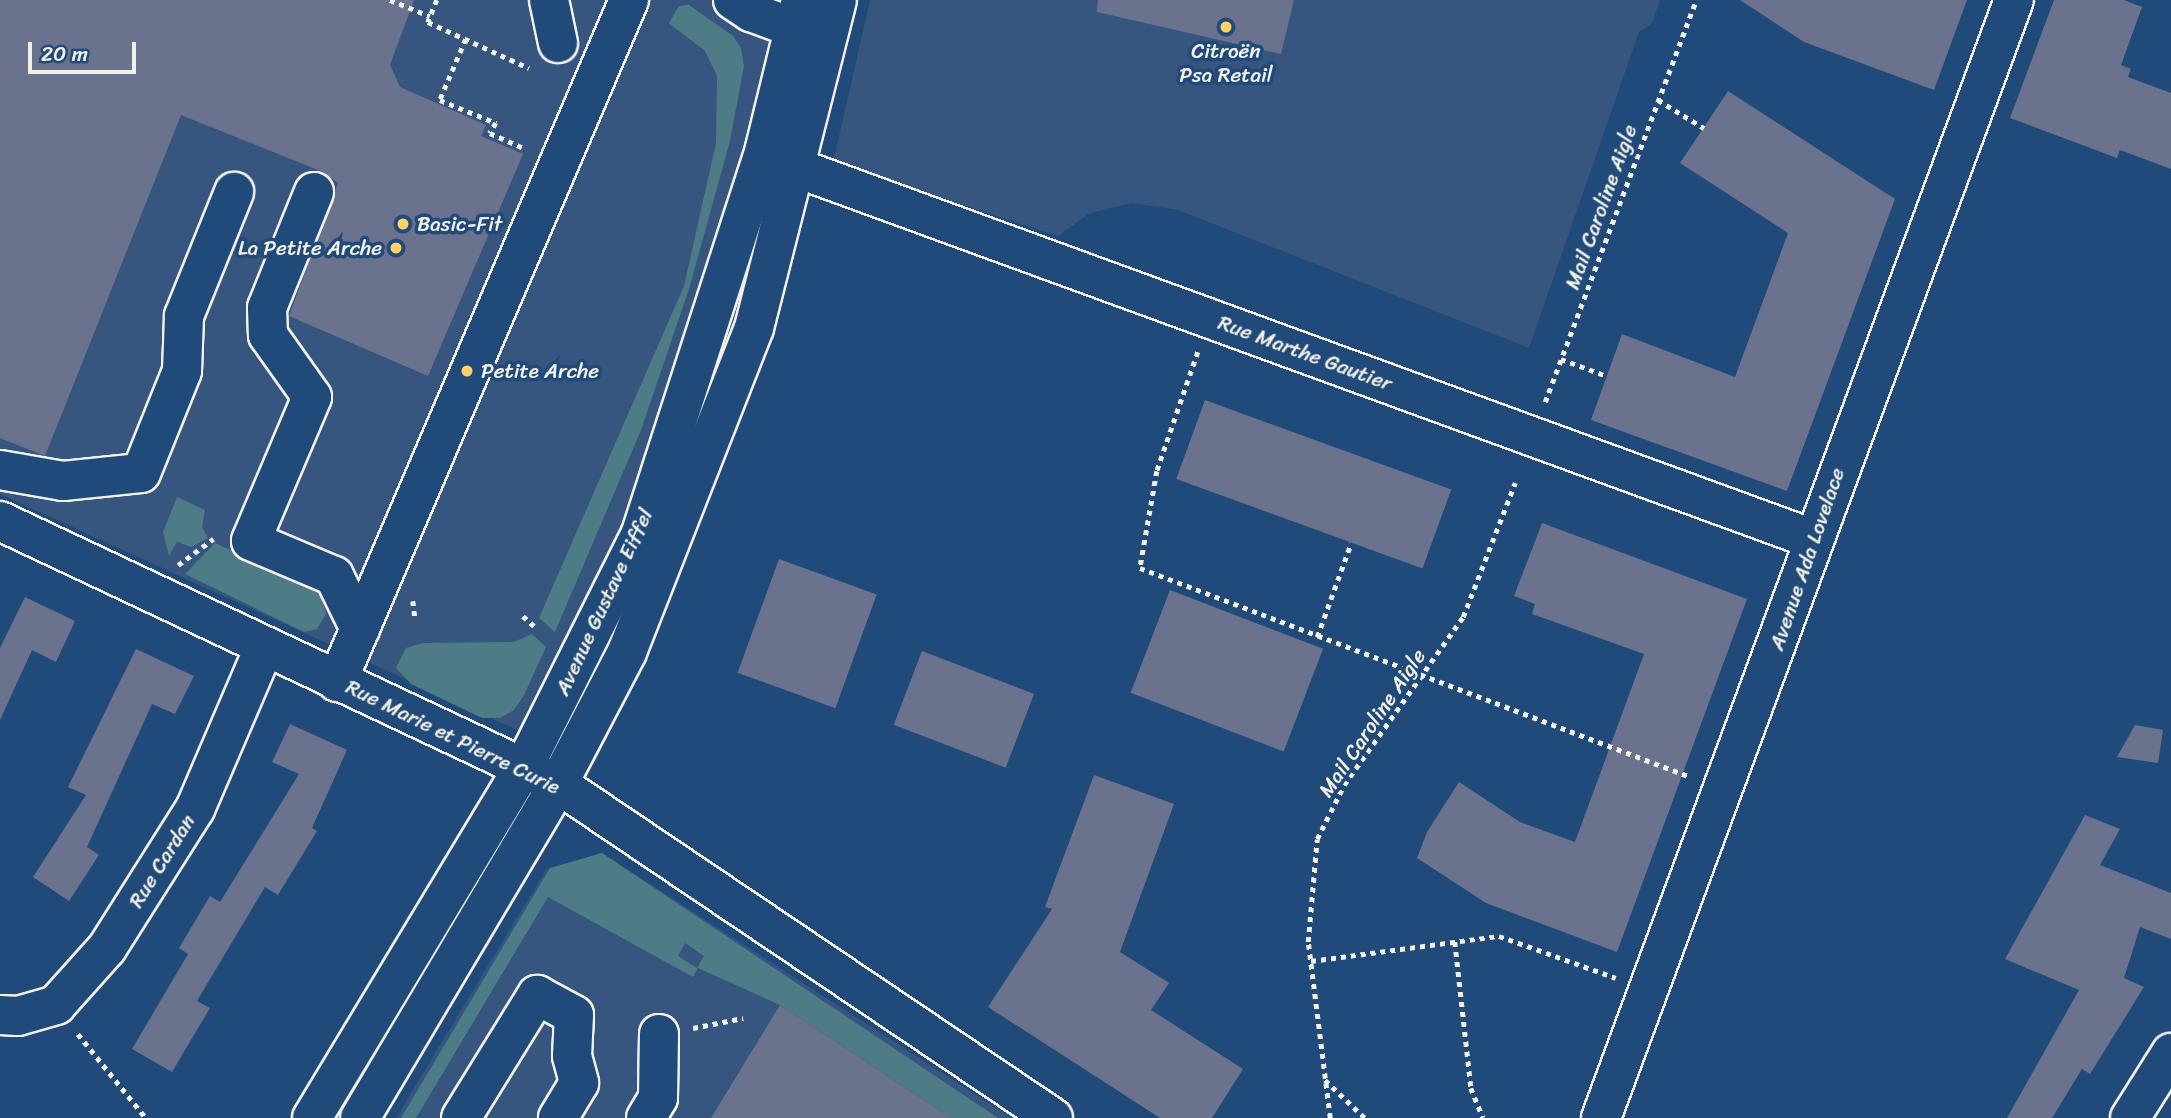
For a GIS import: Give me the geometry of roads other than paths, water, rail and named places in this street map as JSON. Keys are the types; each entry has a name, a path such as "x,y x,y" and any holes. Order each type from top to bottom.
{"street":[{"path":"547,57 549,0"},
{"path":"338,681 629,0"},
{"path":"733,0 751,12 816,12"},
{"name":"Avenue Ada Lovelace","path":"1601,1118 2014,0"},
{"name":"Avenue Gustave Eiffel","path":"360,1118 558,784 627,652 690,498 754,328 797,168 816,12"},
{"name":"Avenue Gustave Eiffel","path":"312,1118 524,767 641,533 816,12"},
{"name":"Rue Marthe Gautier","path":"797,168 1813,539"},
{"path":"0,470 63,481 141,473 182,371 184,316 234,192"},
{"path":"314,192 267,308 268,335 312,397 251,541 334,576 360,629"},
{"name":"Rue Marie et Pierre Curie","path":"0,521 264,648 558,784 1053,1118"},
{"name":"Rue Cardan","path":"0,1015 29,1014 56,1005 107,948 195,809 264,648"},
{"path":"461,1118 537,995 574,1015 572,1056 579,1083 558,1118"},
{"path":"646,1118 658,1098 659,1034"},
{"path":"2130,1118 2171,1053"}],"place":[{"name":"Citroën Psa Retail","path":"1226,27"},
{"name":"Basic-Fit","path":"403,224"},
{"name":"La Petite Arche","path":"396,248"},
{"name":"Petite Arche","path":"467,371"}]}
